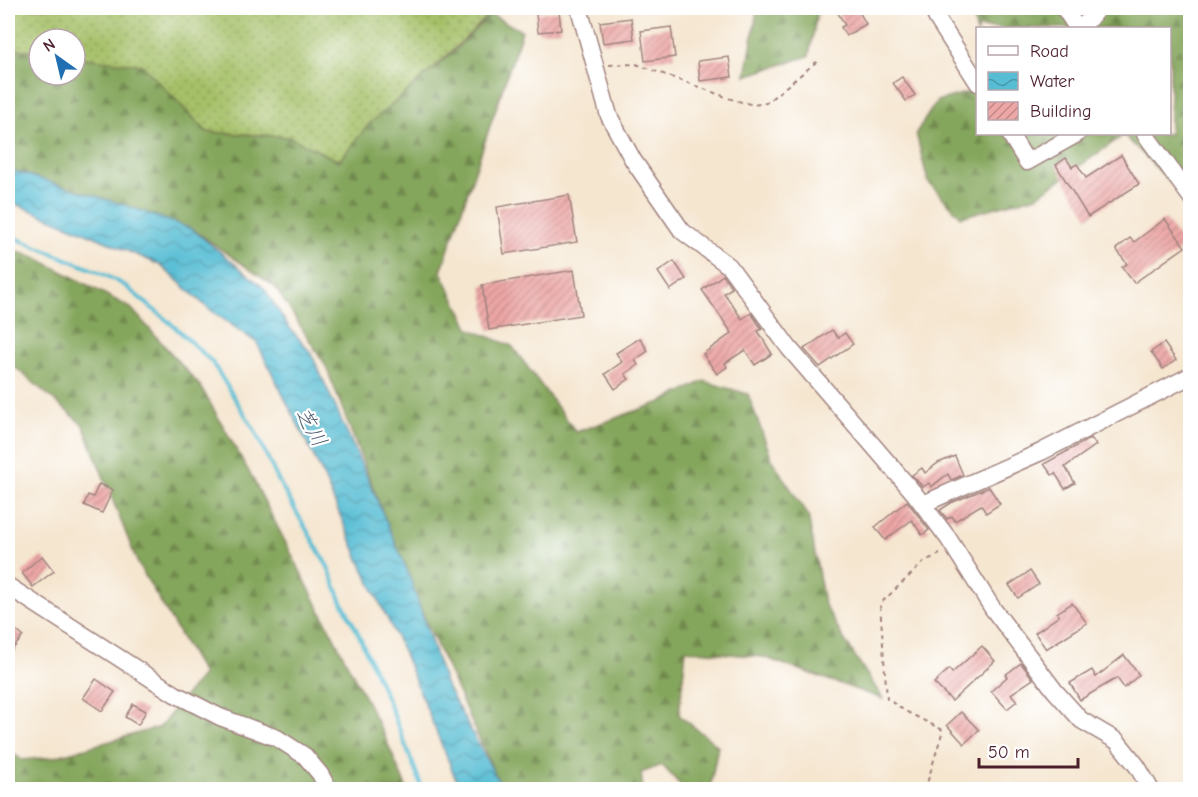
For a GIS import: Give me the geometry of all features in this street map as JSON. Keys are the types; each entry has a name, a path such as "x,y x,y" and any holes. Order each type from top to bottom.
{"street":[{"path":"579,8 609,116 633,160 682,231 729,266 789,348 923,504 993,609 1055,691 1081,720 1118,741 1137,766 1150,789"},
{"path":"1064,8 1076,27"},
{"path":"1083,27 1098,8"},
{"path":"936,17 976,80"},
{"path":"1011,135 1027,162 1075,135"},
{"path":"1146,135 1191,196"},
{"path":"923,504 1041,452 1191,376"},
{"path":"8,586 175,694 220,717 277,738 305,756 329,789"}],"path":[{"path":"594,66 636,64 734,100 754,105 766,103 820,59"},
{"path":"926,789 943,730 887,699 880,604 925,561 953,547"}],"green space":[{"path":"8,8 503,8 490,14 339,161 289,137 207,132 167,91 134,65 87,59 87,27 27,27 27,50 8,48"},
{"path":"756,8 818,8 809,56 746,76"},
{"path":"971,8 1190,8 1190,202 1124,135 1171,135 1171,27 976,27 976,30"},
{"path":"490,14 522,31 441,272 470,329 512,346 576,432 661,402 704,381 748,394 773,462 808,515 824,603 842,636 883,699 763,657 686,650 679,715 718,746 710,789 684,789 662,765 641,773 643,789 499,789 491,765 418,604 325,364 275,287 192,229 8,169 8,48 27,50 27,87 87,87 87,58 142,65 207,132 289,137 339,161 369,124 455,50"},
{"path":"976,90 976,135 1124,135 1037,196 961,217 928,182 916,133 937,101"},
{"path":"8,249 35,257 131,308 201,387 252,477 384,735 407,789 8,789 8,750 22,760 54,757 160,727 203,674 138,564 83,425 8,361"}],"water":[{"name":"芝川","path":"8,169 122,204 192,229 264,288 288,326 311,353 408,572 445,683 503,789 460,789 402,649 362,566 321,471 257,343 209,309 160,265 8,201"}],"building":[{"path":"835,8 857,8 866,24 846,36 841,27 845,25"},
{"path":"559,11 561,30 538,32 536,13"},
{"path":"631,18 634,39 603,43 600,22"},
{"path":"671,27 675,57 645,61 641,31"},
{"path":"729,57 732,77 700,81 698,61"},
{"path":"902,77 915,95 906,101 893,83"},
{"path":"1121,155 1139,184 1088,217 1056,165 1066,158 1072,167 1077,164 1086,178"},
{"path":"569,195 577,242 504,254 497,207"},
{"path":"1165,219 1185,247 1134,283 1122,267 1127,264 1116,249 1130,238 1134,242"},
{"path":"674,261 686,279 670,290 658,272"},
{"path":"574,270 581,315 489,330 482,285"},
{"path":"723,275 732,288 724,293 742,319 751,313 762,329 758,331 772,354 755,365 745,350 725,363 727,367 717,374 703,354 732,333 702,290"},
{"path":"832,330 838,338 845,333 853,344 820,367 804,349"},
{"path":"640,338 648,351 635,360 638,365 625,374 629,379 615,389 605,374 622,362 616,353"},
{"path":"1164,343 1176,360 1163,369 1151,352"},
{"path":"1091,438 1096,445 1065,467 1075,483 1065,489 1055,473 1052,475 1044,464"},
{"path":"955,456 963,475 951,480 948,474 931,487 929,483 923,487 912,475 922,468 925,473 938,463"},
{"path":"99,484 113,490 102,513 84,505 88,495 93,497"},
{"path":"989,487 1000,504 986,513 981,505 955,521 952,516 947,519 940,510 951,503"},
{"path":"907,501 929,530 922,535 912,520 885,540 875,527"},
{"path":"42,556 54,571 33,587 22,573"},
{"path":"1030,571 1039,584 1018,598 1009,585"},
{"path":"1072,603 1087,623 1046,649 1035,633 1059,616 1057,613"},
{"path":"8,624 23,636 8,655"},
{"path":"982,646 995,661 952,701 934,683 949,669 952,673"},
{"path":"1124,655 1139,675 1124,688 1117,678 1080,700 1070,683 1092,670 1096,677"},
{"path":"1021,663 1033,679 1011,694 1017,701 1007,709 991,691 1007,677 1005,675"},
{"path":"96,679 115,692 102,711 83,698"},
{"path":"133,704 146,711 138,725 125,717"},
{"path":"961,712 979,730 964,744 947,725"}],"waterway":[{"path":"8,235 101,273 124,285 175,327 212,362 254,429 278,480 328,567 391,708 423,790"}]}
